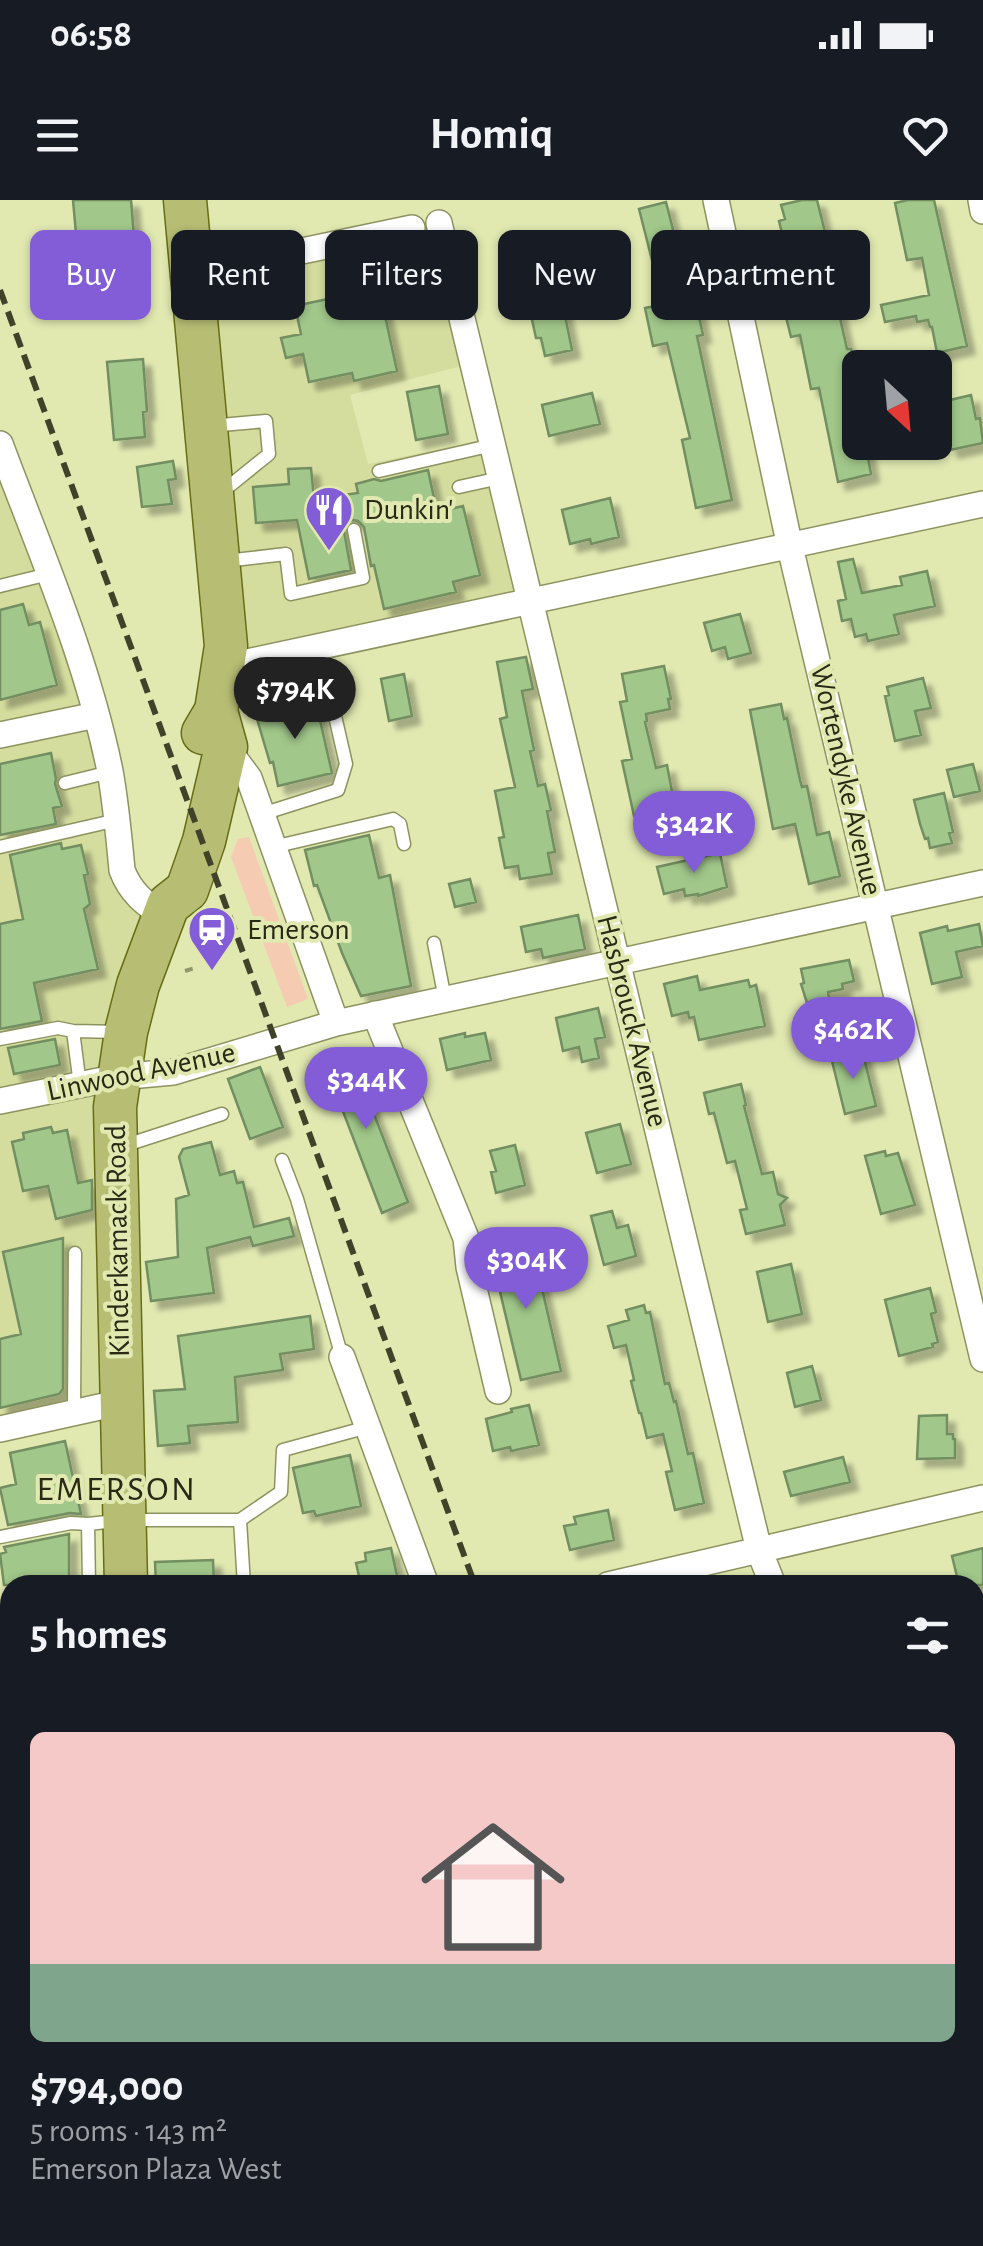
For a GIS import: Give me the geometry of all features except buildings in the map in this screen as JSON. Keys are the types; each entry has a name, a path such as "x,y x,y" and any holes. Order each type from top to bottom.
{"main road":[{"name":"Kinderkamack Road","path":"184,200 187,230"},
{"name":"Kinderkamack Road","path":"123,1575 106,1522 122,1402 116,1107 99,1081 126,1032 138,985 166,911 161,882 200,739 221,729 226,646 196,320"}],"street":[{"name":"Wortendyke Avenue","path":"716,200 790,546 983,1359"},
{"path":"980,200 983,211"},
{"name":"Hasbrouck Avenue","path":"439,223 759,1550 768,1575"},
{"path":"305,250 412,228"},
{"path":"0,444 9,492 49,574 96,714 110,772 122,870 144,904 166,911"},
{"path":"224,667 983,504"},
{"path":"0,735 96,714"},
{"path":"221,729 249,778 336,1023"},
{"name":"Linwood Avenue","path":"0,1101 99,1081 173,1072 336,1023 983,882"},
{"path":"375,1014 466,1238 469,1267 498,1391"},
{"path":"342,1357 422,1575"},
{"path":"0,1429 122,1402"},
{"path":"651,1575 983,1498"}],"lane":[{"path":"206,427 266,421 269,454 212,500"},
{"path":"379,471 492,446"},
{"path":"459,487 500,478"},
{"path":"218,562 286,554 291,594 364,578 354,530"},
{"path":"0,586 49,574"},
{"path":"262,814 338,790 342,784 346,764 320,646"},
{"path":"65,782 110,772"},
{"path":"274,846 393,819 400,824 404,844"},
{"path":"0,848 117,820"},
{"path":"434,943 445,999"},
{"path":"0,1038 58,1028 126,1032"},
{"path":"73,1031 99,1081"},
{"path":"116,1149 222,1114"},
{"path":"282,1160 342,1357"},
{"path":"74,1413 76,1253"},
{"path":"0,1537 72,1523 240,1520 281,1492 283,1450 368,1427"},
{"path":"240,1520 243,1575"},
{"path":"92,1575 106,1522"}],"path":[{"path":"185,971 195,968"}],"shaded area":[{"path":"439,223 441,230 405,230"},
{"path":"325,247 325,320 463,320 473,363 350,395 368,464 491,438 530,602 224,667 196,320 305,320 305,251"},
{"path":"0,444 144,904 122,1402 0,1429"},
{"path":"249,837 308,999 287,1007 231,857 238,839"}],"railway":[{"path":"0,290 471,1575"}],"place":[{"name":"Dunkin'","path":"329,552"},
{"name":"Emerson","path":"212,972"}],"district":[{"name":"EMERSON","path":"117,1489"}]}
